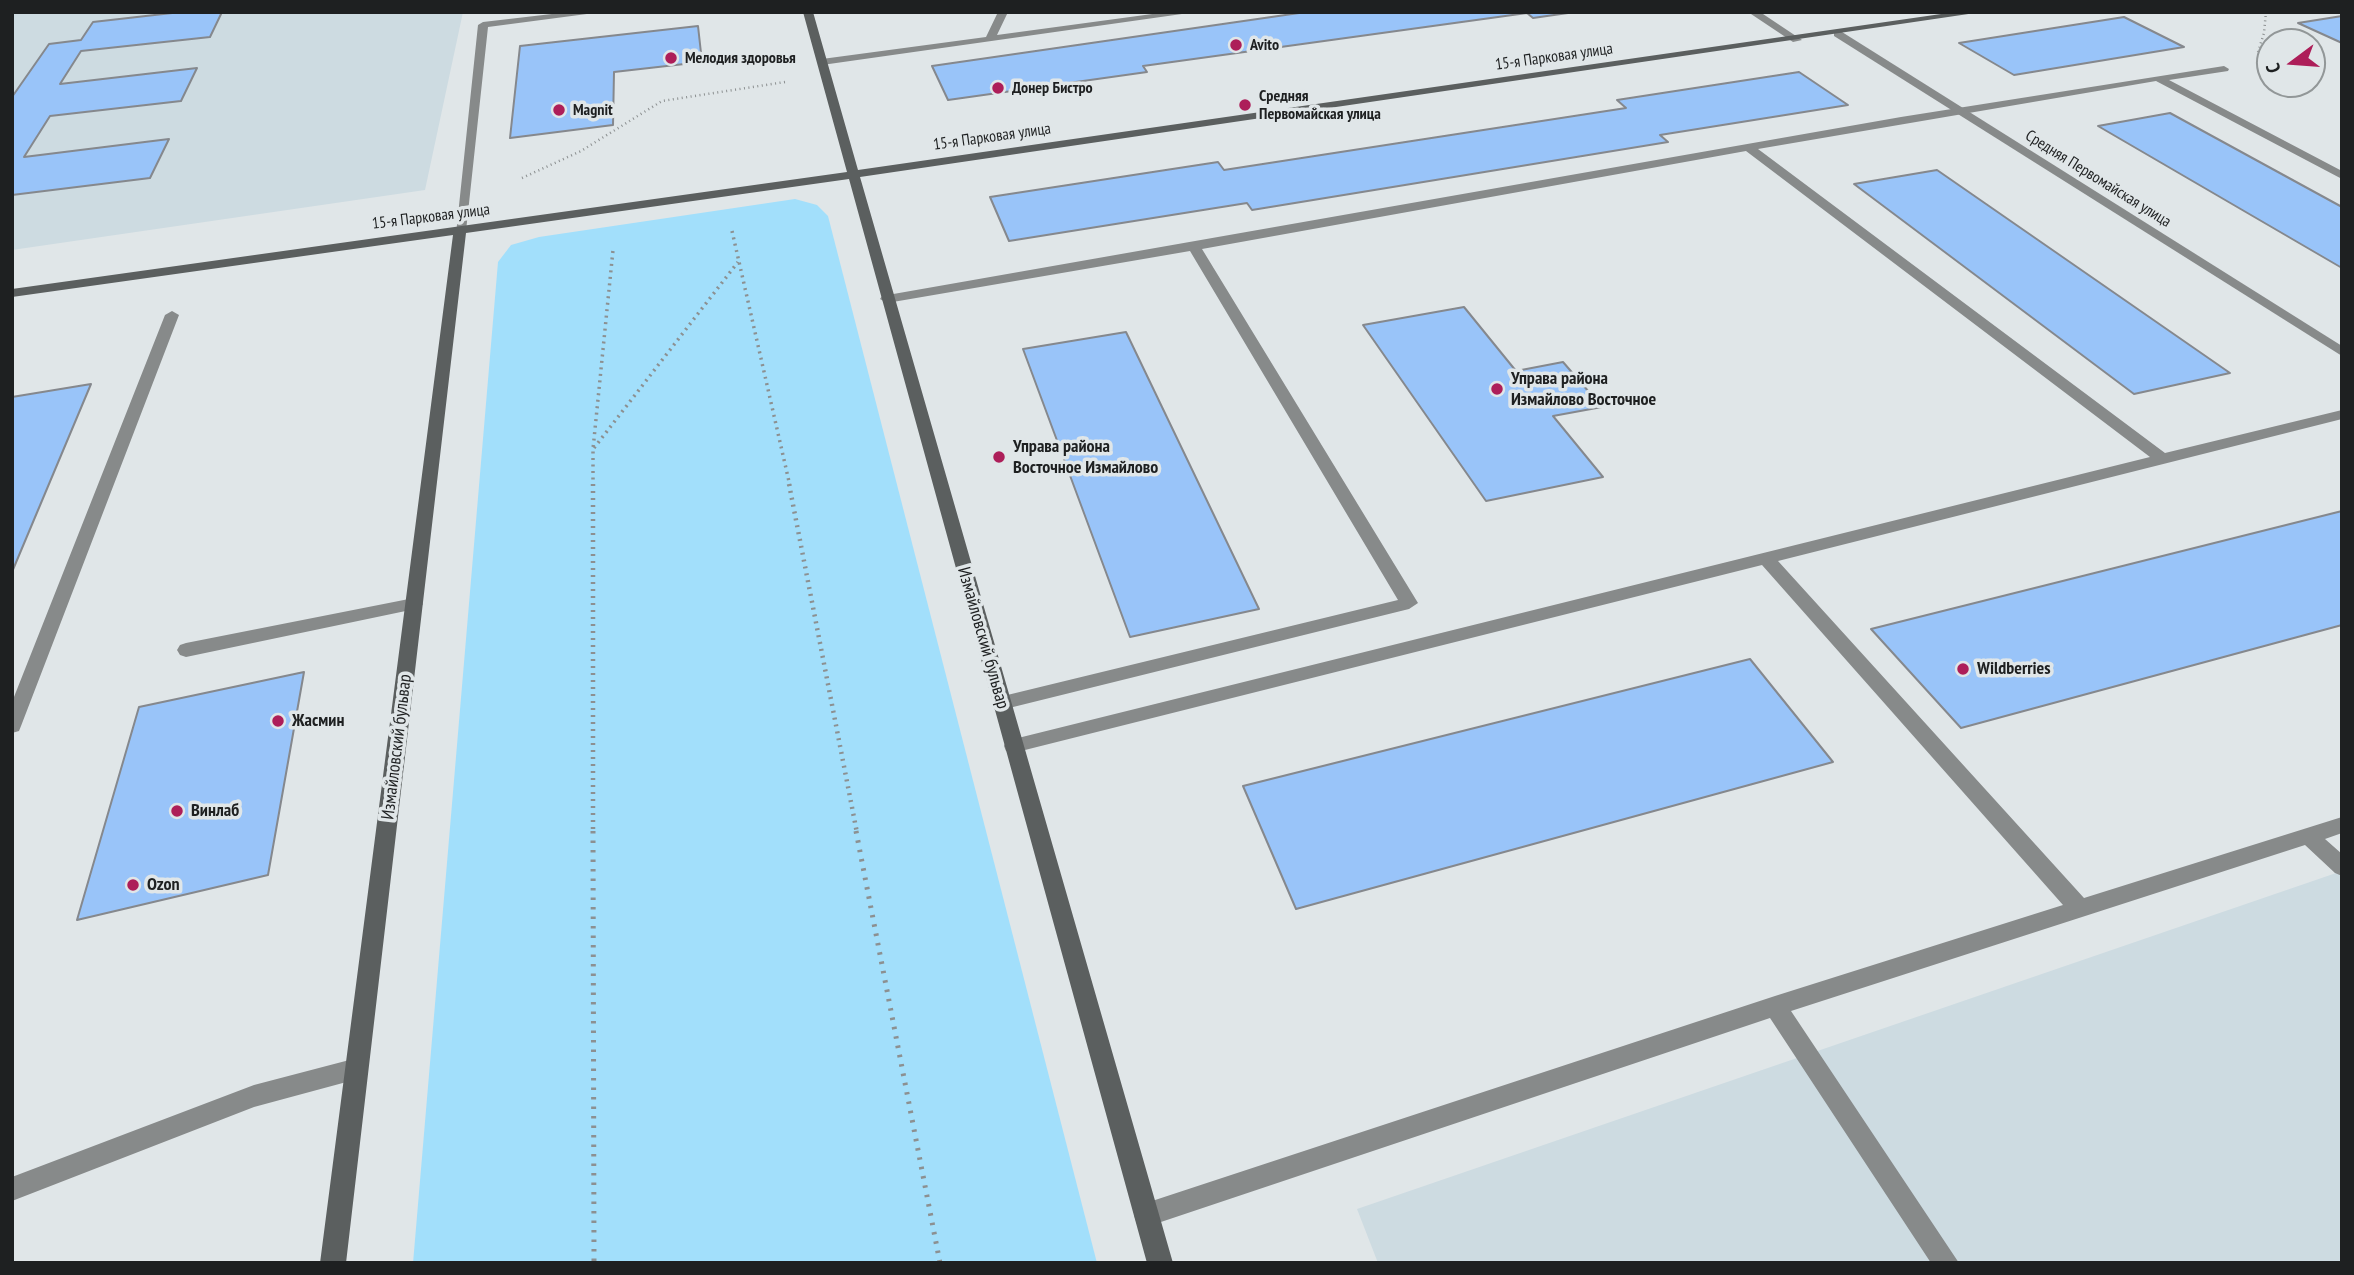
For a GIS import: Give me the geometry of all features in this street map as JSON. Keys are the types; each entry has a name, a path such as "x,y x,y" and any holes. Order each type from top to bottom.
{"street":[{"path":"460,231 483,25 597,12"},
{"name":"Измайловский бульвар","path":"808,12 1160,1263"},
{"path":"990,39 1003,12"},
{"path":"822,61 1191,12"},
{"path":"1753,12 1797,40"},
{"name":"15-я Парковая улица","path":"12,293 1797,40 1977,12"},
{"name":"Средняя Первомайская улица","path":"1838,34 2342,352"},
{"path":"887,299 1960,111 2224,69"},
{"path":"2158,78 2342,176"},
{"path":"1749,148 2162,459"},
{"name":"Измайловский бульвар","path":"333,1263 460,231"},
{"path":"1001,703 1409,603 1194,247"},
{"path":"12,726 172,315"},
{"path":"1013,746 2342,414"},
{"path":"1766,558 2081,910"},
{"path":"186,650 414,604"},
{"path":"1146,1215 1775,1006 2342,825"},
{"path":"2309,836 2342,867"},
{"path":"1775,1006 1946,1263"},
{"path":"12,1189 254,1096 357,1069"}],"path":[{"path":"461,206 581,151 662,101 790,81"},
{"path":"730,223 781,441 940,1263"},
{"path":"594,1263 593,449 614,240"},
{"path":"593,449 738,262"}],"shaded area":[{"path":"12,12 463,12 425,190 12,250"},
{"path":"795,199 817,205 828,216 1097,1263 413,1263 498,262 511,245 539,237"},
{"path":"2342,871 2342,1263 1378,1263 1357,1209"}],"building":[{"path":"181,12 222,12 210,37 81,51 60,84 197,68 181,101 50,116 24,157 169,139 150,178 12,195 12,97 49,44 81,40 93,22"},
{"path":"1306,12 1575,12 1533,18 1527,13 1143,66 1147,72 948,100 932,66"},
{"path":"2342,16 2342,43 2326,36 2326,28 2309,28 2298,23"},
{"path":"2124,17 2184,47 2014,75 1959,43"},
{"path":"698,26 702,62 614,72 613,125 510,138 520,46"},
{"path":"1799,72 1848,105 1660,135 1668,142 1252,210 1247,203 1009,241 990,197 1218,162 1224,170 1626,108 1617,100"},
{"path":"2170,113 2342,207 2342,268 2098,126"},
{"path":"1937,170 2230,373 2134,394 1854,184"},
{"name":"Управа района Измайлово Восточное","path":"1464,307 1516,371 1563,362 1602,407 1553,416 1603,477 1486,501 1363,325"},
{"path":"1126,332 1259,609 1130,637 1023,349"},
{"path":"91,384 12,572 12,397"},
{"path":"2342,511 2342,625 1961,728 1871,629"},
{"path":"1750,659 1833,762 1296,909 1243,786"},
{"path":"304,672 268,875 77,920 139,707"}],"place":[{"name":"Avito","path":"1236,45"},
{"name":"Мелодия здоровья","path":"671,58"},
{"name":"Донер Бистро","path":"998,88"},
{"name":"Средняя Первомайская улица","path":"1245,105"},
{"name":"Magnit","path":"559,110"},
{"name":"Управа района Измайлово Восточное","path":"1497,389"},
{"name":"Управа района Восточное Измайлово","path":"999,457"},
{"name":"Wildberries","path":"1963,669"},
{"name":"Жасмин","path":"278,721"},
{"name":"Винлаб","path":"177,811"},
{"name":"Ozon","path":"133,885"}]}
